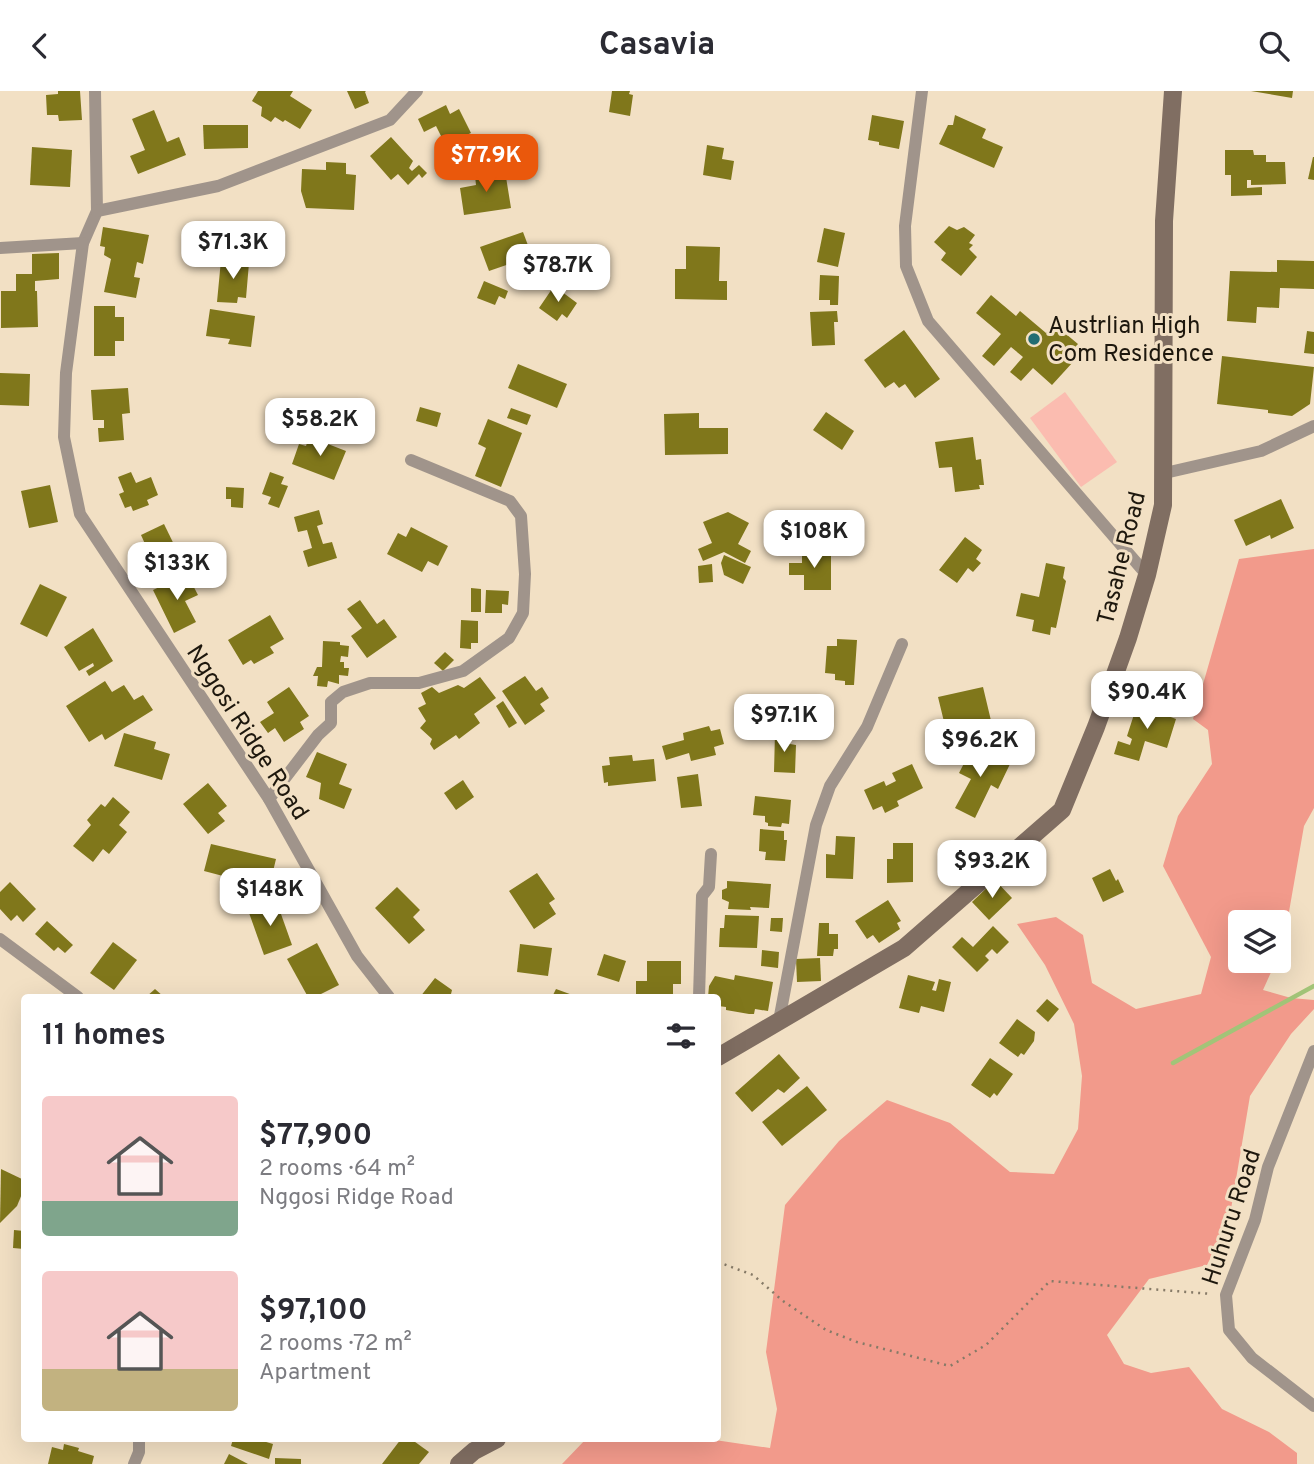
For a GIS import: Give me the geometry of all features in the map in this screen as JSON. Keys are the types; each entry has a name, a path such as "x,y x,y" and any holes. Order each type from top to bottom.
{"street":[{"path":"95,91 97,211 218,187 390,120 417,91"},
{"path":"922,91 905,226 906,266 928,321 1147,575"},
{"name":"Tasahe Road","path":"721,1055 904,948 1062,810 1128,638 1147,575 1163,505 1164,221 1173,91"},
{"name":"Nggosi Ridge Road","path":"97,211 83,243 66,373 64,437 80,515 269,799 357,956 387,994"},
{"path":"0,249 83,243"},
{"path":"1165,473 1261,451 1314,426"},
{"path":"269,799 318,735 331,723 331,702 343,692 370,683 419,683 463,671 509,638 523,613 525,574 521,516 510,501 411,460"},
{"path":"779,1021 817,825 830,786 867,727 902,644"},
{"path":"699,994 702,896 709,887 711,854"},
{"path":"0,939 74,994"},
{"name":"Huhuru Road","path":"1314,1051 1268,1167 1255,1220 1226,1295 1229,1330 1252,1358 1314,1406"},
{"path":"134,1464 139,1452 139,1442"},
{"path":"459,1464 474,1451 491,1442"}],"path":[{"path":"721,1263 753,1275 783,1301 826,1330 857,1342 950,1366 986,1345 1050,1281 1226,1295"}],"shaded area":[{"path":"1065,392 1117,462 1081,487 1030,418"},
{"path":"1314,549 1314,808 1304,826 1289,910 1228,910 1228,973 1271,973 1263,990 1291,998 1314,1000 1314,1009 1291,1034 1250,1096 1229,1221 1207,1265 1149,1279 1107,1335 1124,1364 1151,1373 1189,1367 1222,1409 1269,1432 1297,1453 1297,1464 562,1464 583,1442 721,1441 770,1448 777,1409 766,1352 785,1205 839,1141 887,1100 950,1123 1010,1172 1054,1174 1078,1129 1082,1076 1074,1024 1045,965 1017,924 1056,917 1083,935 1092,983 1136,1009 1201,994 1211,957 1163,866 1178,816 1212,764 1208,730 1193,719 1239,559"}],"building":[{"path":"58,91 80,91 82,120 59,121 58,115 47,115 46,95 58,94"},
{"path":"258,91 293,91 290,96 312,110 300,129 275,117 271,122 261,116 262,107 252,101"},
{"path":"347,91 366,91 369,103 355,109"},
{"path":"612,91 630,91 629,94 633,95 630,116 609,112"},
{"path":"1251,91 1293,91 1292,98"},
{"path":"446,105 450,114 459,109 471,133 464,136 471,151 446,163 441,154 447,148 436,126 424,132 418,119"},
{"path":"154,110 167,142 179,137 186,155 138,174 130,156 145,150 132,119"},
{"path":"872,115 904,121 899,149 868,140"},
{"path":"955,115 986,129 982,138 1003,147 994,168 939,144 948,125 953,125"},
{"path":"203,125 248,125 248,148 204,149"},
{"path":"391,137 413,161 409,168 412,171 419,165 427,173 422,178 419,174 408,185 398,174 391,180 370,156"},
{"path":"707,145 724,148 722,159 734,161 731,180 703,175"},
{"path":"32,147 72,150 70,187 30,185"},
{"path":"1225,150 1253,150 1254,155 1266,155 1266,162 1285,162 1286,184 1251,185 1251,180 1247,180 1247,188 1262,187 1262,195 1231,196 1231,175 1225,175"},
{"path":"1314,157 1314,180 1308,179"},
{"path":"326,162 346,163 346,174 356,175 354,210 306,208 301,191 302,169 326,170"},
{"path":"505,171 511,208 464,215 460,188 476,185 475,176"},
{"path":"949,226 957,230 964,227 975,235 969,243 973,245 969,249 977,257 961,276 941,260 946,253 934,242"},
{"path":"103,227 149,235 143,264 137,262 134,277 140,278 136,298 104,292 111,259 104,255 105,247 100,246"},
{"path":"824,228 845,233 838,267 817,262"},
{"path":"523,232 532,256 489,271 480,247"},
{"path":"686,246 720,247 719,281 727,281 727,300 675,299 675,269 686,269"},
{"path":"59,253 59,279 35,281 38,327 1,328 1,291 16,291 16,274 32,274 32,254"},
{"path":"221,260 249,263 246,298 238,297 237,303 217,302"},
{"path":"1277,260 1314,261 1314,289 1280,288 1279,308 1257,307 1256,323 1227,321 1230,271 1277,272"},
{"path":"820,275 839,276 838,305 830,305 830,300 819,300"},
{"path":"484,281 508,291 505,299 499,296 495,305 477,298"},
{"path":"554,286 577,303 567,318 562,314 557,321 539,308"},
{"name":"Austrlian High Com Residence","path":"991,295 1016,316 1020,311 1046,333 1054,324 1078,344 1067,356 1073,362 1052,385 1033,368 1021,381 1010,372 1023,357 1011,347 994,366 982,356 1001,334 976,313"},
{"path":"94,306 115,306 115,317 124,317 124,341 115,341 115,356 94,356"},
{"path":"210,309 255,316 251,347 228,344 230,339 206,336"},
{"path":"837,311 838,322 834,322 835,345 812,346 810,312"},
{"path":"904,330 940,379 915,398 905,384 899,388 894,382 885,388 864,360"},
{"path":"1307,331 1314,332 1314,354 1304,353"},
{"path":"1222,356 1314,367 1310,404 1292,416 1268,413 1268,410 1217,404"},
{"path":"518,364 567,384 557,408 508,388"},
{"path":"0,373 30,374 29,406 0,405"},
{"path":"128,388 130,413 122,414 124,440 99,442 98,428 104,428 104,420 93,420 91,390"},
{"path":"420,407 441,413 437,427 416,421"},
{"path":"511,408 531,415 527,425 507,418"},
{"path":"826,412 854,431 842,450 813,430"},
{"path":"699,413 699,428 728,428 728,454 665,455 664,414"},
{"path":"488,419 522,433 501,487 475,476 486,448 478,444"},
{"path":"973,437 976,460 981,459 984,485 979,485 980,489 955,492 952,467 939,468 935,442"},
{"path":"315,439 346,451 334,480 292,464 299,444 306,446 308,440 313,442"},
{"path":"131,472 136,483 151,477 158,495 147,500 149,505 133,511 131,506 125,508 119,494 124,492 118,477"},
{"path":"270,472 284,477 281,484 288,486 279,508 268,504 271,497 262,494"},
{"path":"50,485 58,522 29,528 21,491"},
{"path":"226,487 244,488 243,508 231,507 231,499 226,499"},
{"path":"1281,499 1294,528 1271,539 1270,535 1246,546 1234,520"},
{"path":"319,510 323,524 317,526 323,544 332,542 337,558 308,567 303,551 312,548 307,530 298,532 294,517"},
{"path":"728,512 749,523 738,544 751,551 745,563 724,552 703,561 698,549 712,543 703,522"},
{"path":"164,524 183,563 159,575 141,535"},
{"path":"411,527 448,546 438,566 428,561 422,572 387,554 398,533 406,537"},
{"path":"965,537 982,550 976,559 981,563 973,572 968,568 957,583 939,570"},
{"path":"802,552 831,552 831,590 804,590 804,575 789,575 789,563 802,563"},
{"path":"724,555 751,567 743,584 724,575 721,563"},
{"path":"1046,563 1065,567 1063,578 1066,581 1056,628 1051,627 1050,635 1032,631 1034,620 1016,616 1021,593 1039,597"},
{"path":"712,564 713,582 699,583 698,566"},
{"path":"187,574 198,595 185,601 196,622 174,633 153,590"},
{"path":"40,584 67,597 47,637 20,624"},
{"path":"471,588 481,589 481,612 471,612"},
{"path":"486,590 509,591 508,605 502,604 502,613 485,613"},
{"path":"360,600 377,624 384,619 397,637 367,658 351,636 362,628 347,609"},
{"path":"270,615 284,639 270,647 274,653 254,664 251,660 243,665 228,640"},
{"path":"461,620 478,621 478,643 471,643 471,649 460,648"},
{"path":"93,628 113,661 89,676 86,671 94,666 93,663 79,671 64,647"},
{"path":"837,639 857,640 854,685 845,685 845,681 835,680 835,674 825,673 827,646 837,646"},
{"path":"323,641 340,642 340,645 349,646 348,657 341,656 340,662 344,662 344,668 349,668 348,676 339,675 339,684 328,681 327,687 317,686 318,676 313,676 317,667 322,667"},
{"path":"445,652 454,660 443,671 434,663"},
{"path":"525,676 536,691 542,687 549,698 540,704 545,711 525,725 502,691"},
{"path":"480,677 496,698 474,714 480,723 459,739 456,735 434,750 430,744 432,739 420,728 426,721 418,708 426,704 421,693 432,687 439,693 458,685 464,688"},
{"path":"105,681 112,692 124,685 134,700 143,695 153,710 105,740 102,734 89,742 66,706"},
{"path":"289,687 309,716 300,722 304,729 284,742 275,728 268,733 260,722 274,713 267,702"},
{"path":"983,687 993,729 959,737 957,728 946,730 938,697"},
{"path":"503,701 517,723 509,728 496,706"},
{"path":"1138,702 1169,711 1168,716 1176,719 1167,748 1145,741 1139,761 1114,754 1118,741 1130,745 1132,739 1127,736"},
{"path":"709,726 711,731 720,729 724,744 714,747 716,755 691,761 689,753 666,760 662,746 684,740 683,733"},
{"path":"124,733 156,742 154,749 170,754 162,780 114,766"},
{"path":"775,733 791,734 790,744 796,745 795,773 774,772"},
{"path":"973,746 1010,764 998,789 991,785 975,818 955,808 971,779 959,773"},
{"path":"317,752 347,764 339,784 352,789 344,809 319,799 321,783 306,777"},
{"path":"632,755 633,761 654,759 656,781 608,786 608,782 604,783 602,766 610,765 609,757"},
{"path":"912,764 923,788 897,801 899,806 885,813 882,806 873,810 864,790 884,781 886,786 896,781 892,773"},
{"path":"698,774 702,806 681,808 677,777"},
{"path":"463,780 474,797 456,810 444,793"},
{"path":"208,783 227,806 218,813 225,821 208,834 183,804"},
{"path":"755,796 791,800 789,824 782,823 781,827 768,826 765,816 753,815"},
{"path":"113,797 130,812 119,825 127,832 109,854 103,849 93,862 73,846 91,825 87,820 101,804 105,807"},
{"path":"760,829 784,831 784,840 787,840 785,861 765,860 766,852 759,851"},
{"path":"836,836 855,837 853,879 826,878 826,854 835,855"},
{"path":"893,843 913,843 913,882 887,883 887,859 893,859"},
{"path":"211,844 276,859 269,888 260,886 258,892 221,883 223,876 204,871"},
{"path":"1110,869 1124,892 1103,902 1092,878"},
{"path":"537,873 555,899 549,903 556,914 534,929 509,891"},
{"path":"995,880 1012,898 989,920 972,902"},
{"path":"727,881 771,884 769,908 728,909 729,902 722,899 722,890 727,888"},
{"path":"10,882 36,909 23,922 17,915 11,921 0,909 0,892"},
{"path":"397,887 420,910 413,917 425,930 409,944 375,908"},
{"path":"276,900 292,945 264,955 248,910"},
{"path":"888,900 901,921 897,923 900,929 879,943 873,935 867,939 855,921"},
{"path":"725,915 759,916 757,948 719,947 720,928 724,928"},
{"path":"771,918 783,918 782,932 770,931"},
{"path":"47,921 73,945 65,953 58,947 54,951 35,934"},
{"path":"819,923 829,923 829,934 838,934 838,949 834,949 833,956 817,956"},
{"path":"993,926 1009,942 997,954 992,949 985,956 989,960 977,972 952,947 962,937 973,947"},
{"path":"113,942 137,960 114,990 90,973"},
{"path":"317,943 339,985 321,994 306,994 287,959"},
{"path":"520,944 552,948 548,976 517,972"},
{"path":"762,950 779,952 778,968 761,966"},
{"path":"604,954 626,961 619,982 597,975"},
{"path":"820,958 821,981 797,982 796,959"},
{"path":"647,961 681,961 681,984 673,984 673,994 636,994 636,981 647,981"},
{"path":"735,975 773,982 768,1011 755,1009 754,1014 749,1014 726,1010 726,1007 721,1006 721,994 708,994 709,986 715,976 734,980"},
{"path":"908,975 935,982 932,990 936,991 939,979 951,982 944,1012 921,1006 919,1013 899,1008"},
{"path":"435,978 452,990 451,994 422,994"},
{"path":"556,989 570,994 554,994"},
{"path":"1047,999 1059,1009 1048,1022 1036,1011"},
{"path":"1017,1019 1035,1032 1034,1041 1024,1055 1021,1053 1018,1057 999,1043"},
{"path":"779,1054 800,1078 784,1093 778,1089 752,1112 735,1093"},
{"path":"990,1058 1013,1074 997,1096 994,1093 990,1098 971,1085"},
{"path":"807,1086 827,1110 782,1146 762,1122"},
{"path":"1,1169 21,1179 21,1196 17,1206 0,1223"},
{"path":"14,1230 21,1231 21,1249 13,1248"},
{"path":"232,1442 273,1444 269,1459 231,1446"},
{"path":"399,1442 415,1442 429,1452 419,1464 382,1464"},
{"path":"64,1444 94,1456 92,1464 48,1464 52,1447 63,1450"},
{"path":"229,1454 248,1464 224,1464"},
{"path":"275,1458 301,1459 301,1464 275,1464"}],"waterway":[{"path":"1173,1063 1314,986"}],"place":[{"name":"Austrlian High Com Residence","path":"1034,339"}]}
